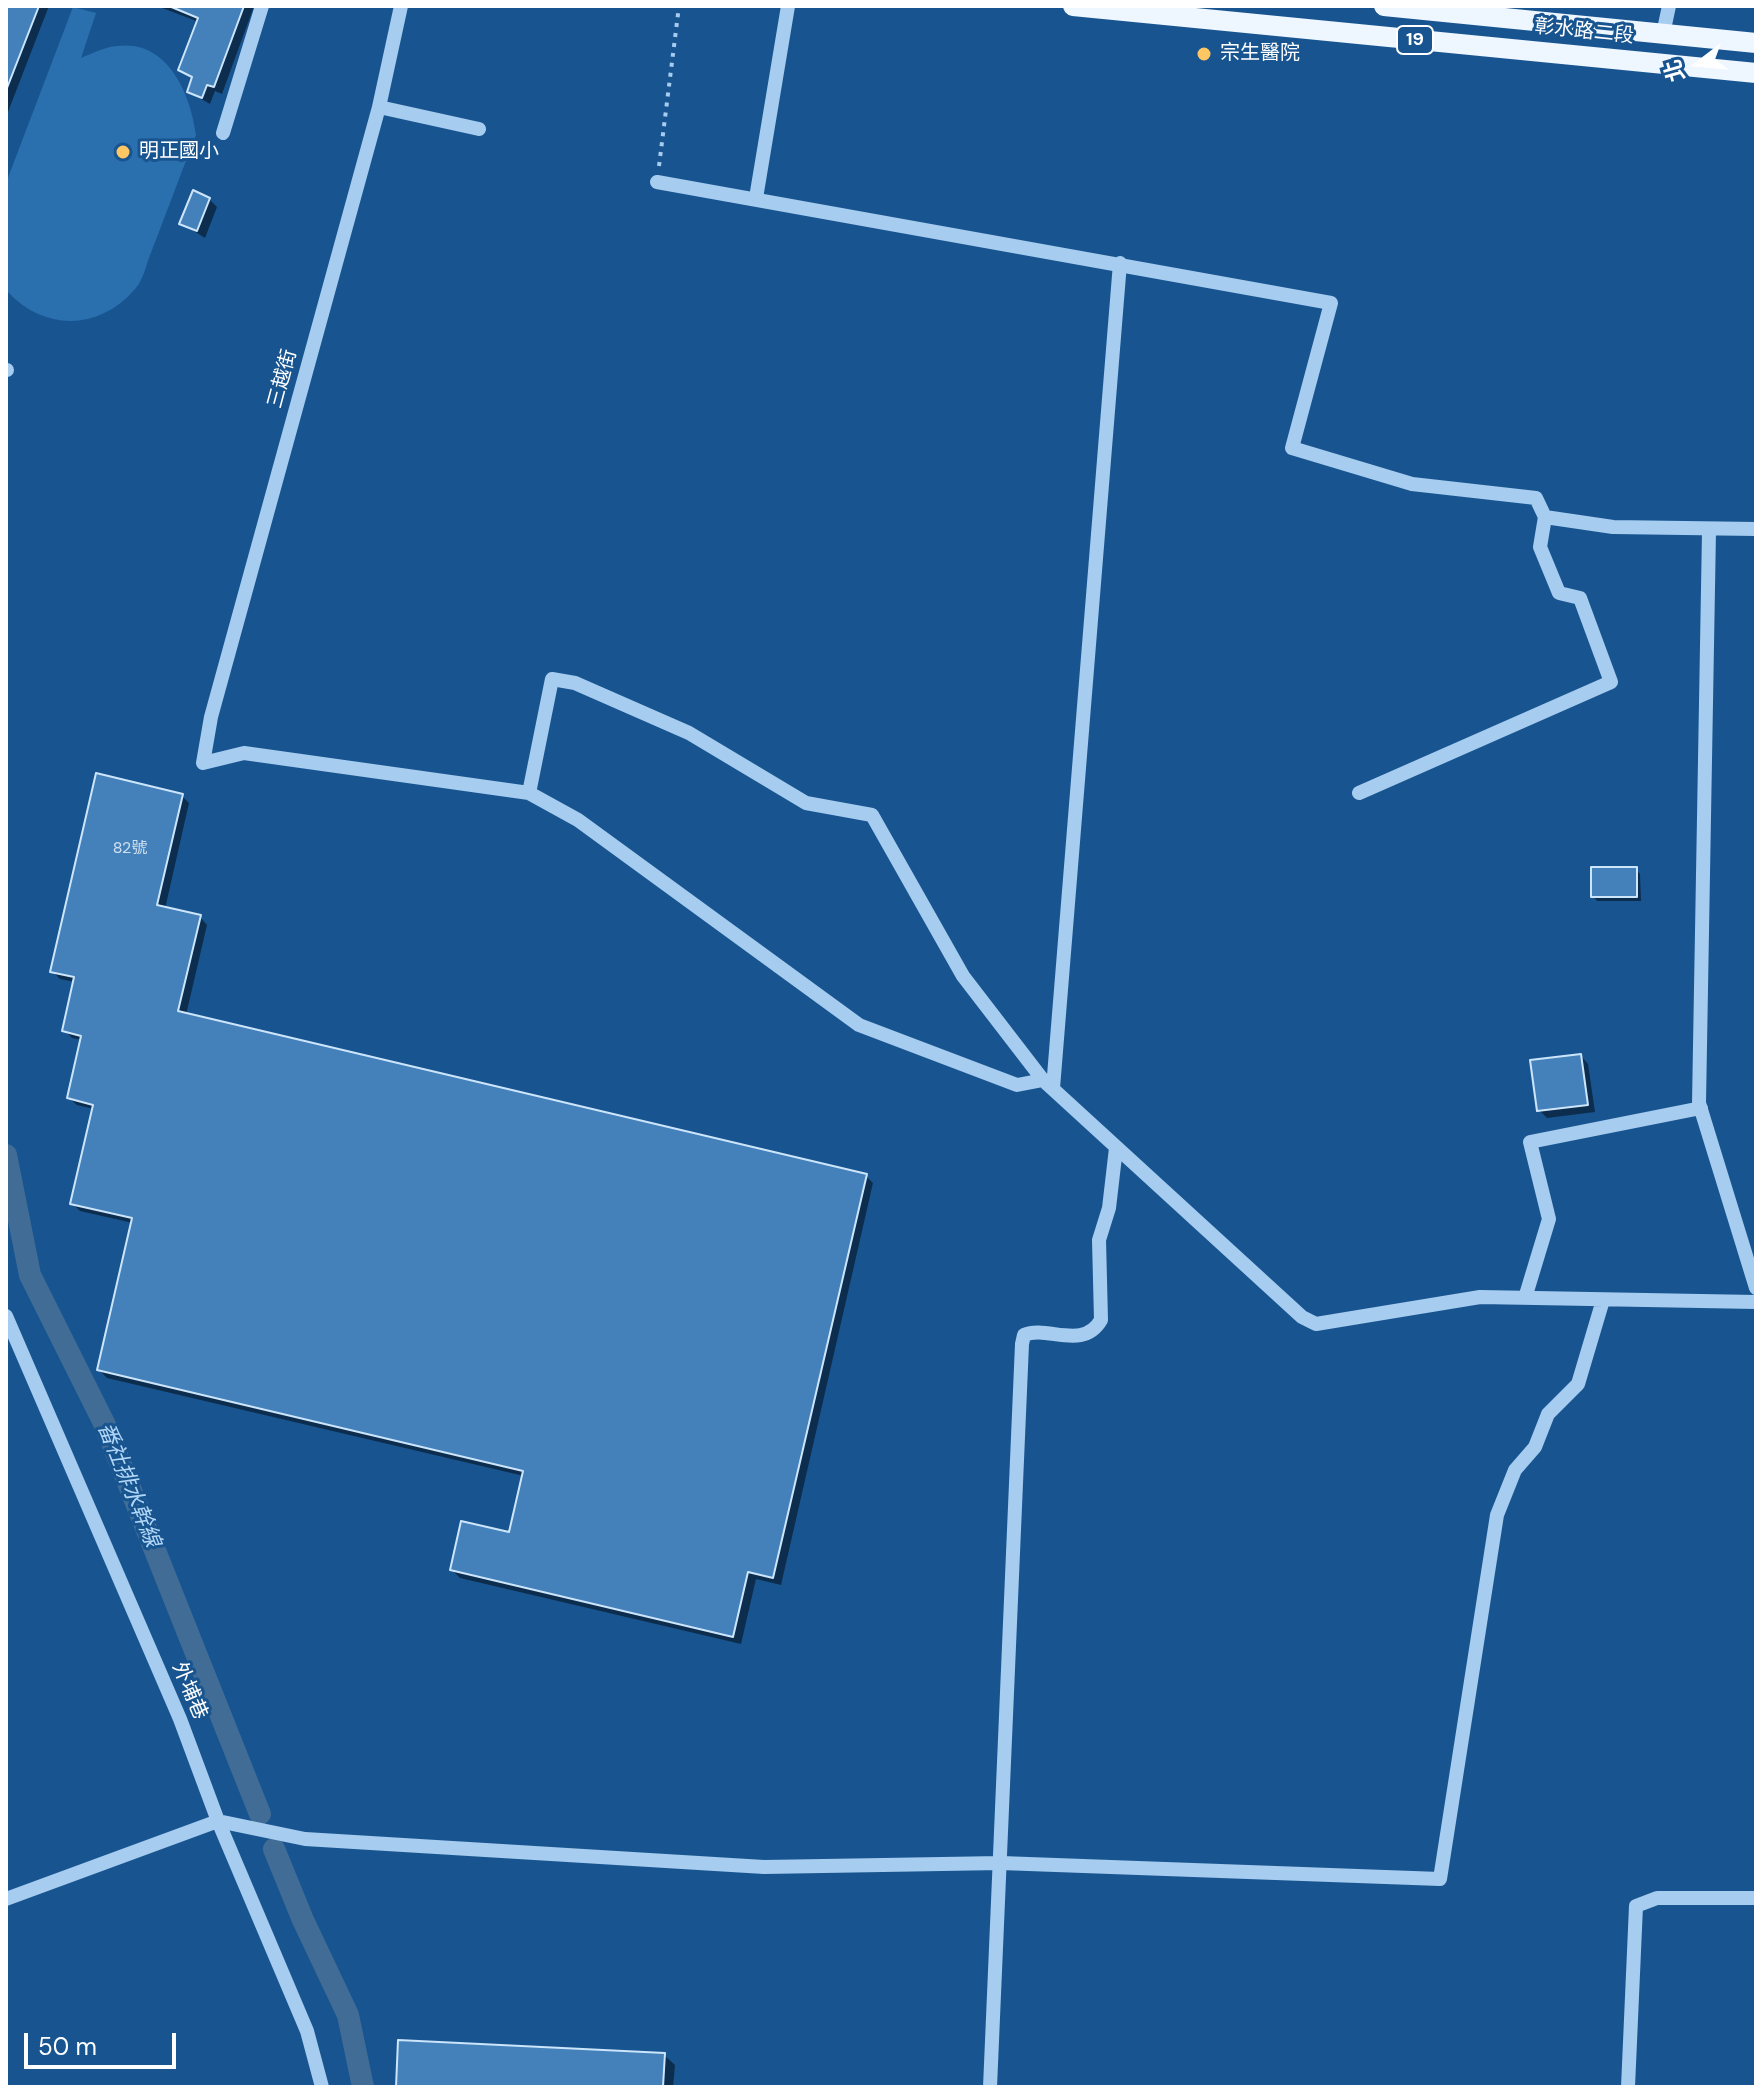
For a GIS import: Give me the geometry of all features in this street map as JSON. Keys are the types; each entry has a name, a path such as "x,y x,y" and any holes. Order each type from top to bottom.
{"main road":[{"name":"彰水路二段","path":"1073,6 1186,12 1756,73"},
{"name":"彰水路二段","path":"1384,6 1756,43"}],"street":[{"path":"223,133 262,6"},
{"name":"三越街","path":"401,6 379,107 211,717 203,763 244,753 529,793"},
{"path":"756,198 788,6"},
{"path":"1663,34 1669,6"},
{"path":"379,107 479,129"},
{"path":"657,182 1331,303 1292,448 1412,484 1536,498 1545,517 1540,547 1559,593 1580,598 1611,682 1359,793"},
{"path":"1048,1084 1120,263"},
{"path":"1545,517 1613,527 1709,531 1756,529"},
{"path":"1709,531 1701,1108 1756,1288"},
{"path":"1048,1084 1017,1085 859,1025 578,820 529,793 552,679 575,683 689,733 806,803 872,815 963,976 1048,1084 1302,1317 1316,1324 1480,1297 1756,1302"},
{"path":"1525,1298 1549,1219 1530,1142 1701,1108"},
{"path":"990,2087 1022,1344 1024,1335 1030,1332 1055,1337 1084,1334 1095,1329 1101,1320 1099,1240 1109,1208 1116,1148"},
{"path":"6,1899 218,1821 305,1839 764,1867 1001,1863 1440,1879 1497,1515 1515,1470 1535,1447 1548,1414 1578,1384 1603,1300"},
{"name":"外埔巷","path":"6,1316 180,1719 218,1821 307,2031 322,2087"},
{"path":"1628,2087 1636,1906 1657,1898 1756,1898"}],"path":[{"path":"657,182 679,6"}],"shaded area":[{"path":"73,7 96,13 81,58 117,46 135,46 150,51 174,73 182,87 196,135 138,285 121,303 106,312 89,319 72,321 39,314 8,292 6,183"}],"building":[{"path":"6,6 39,6 7,88 6,88"},
{"path":"169,6 244,6 214,87 207,85 202,98 187,92 192,77 178,70 198,18"},
{"path":"193,190 210,198 197,231 179,224"},
{"path":"96,773 183,794 157,905 201,915 178,1011 867,1174 773,1578 748,1572 733,1637 450,1570 461,1521 509,1532 523,1471 97,1370 132,1218 70,1204 93,1105 67,1098 81,1036 62,1031 74,977 50,972"},
{"path":"1591,867 1637,867 1637,897 1591,897"},
{"path":"1581,1054 1588,1105 1537,1111 1530,1060"},
{"path":"398,2040 665,2053 663,2087 396,2087"}],"waterway":[{"name":"番社排水幹線","path":"6,1155 30,1275 105,1425 260,1814"},
{"name":"番社排水幹線","path":"274,1849 303,1920 348,2015 363,2087"}],"place":[{"name":"宗生醫院","path":"1204,54"},
{"name":"明正國小","path":"123,152"}]}
